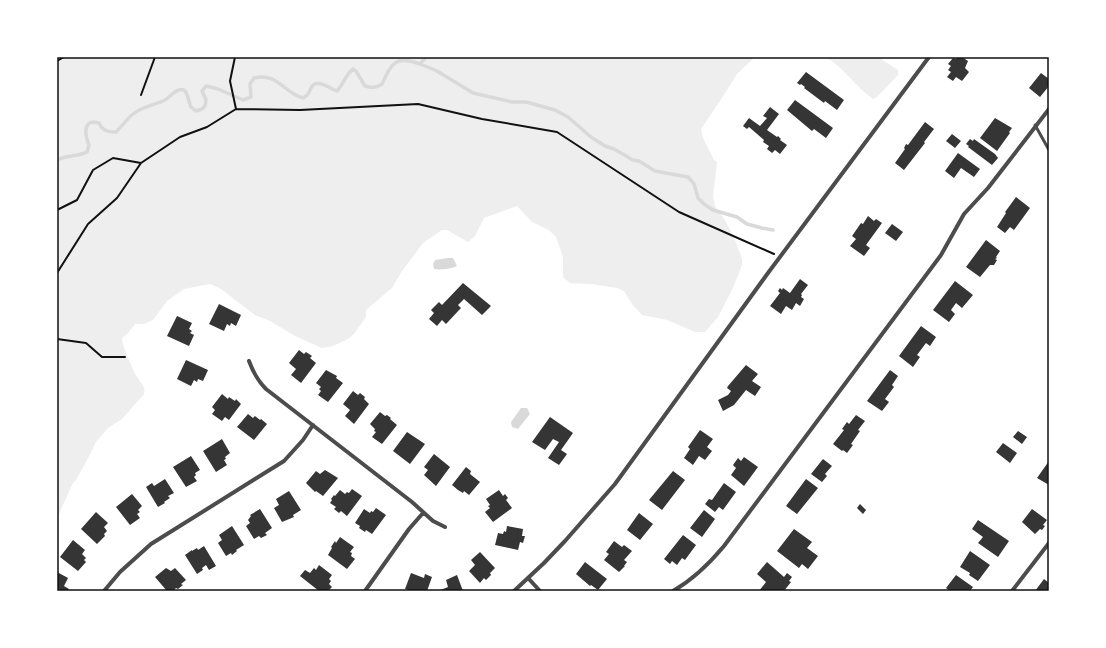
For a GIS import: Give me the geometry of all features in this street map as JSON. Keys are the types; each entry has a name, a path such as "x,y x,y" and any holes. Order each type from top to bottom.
{"street":[{"path":"514,591 582,523 615,484 929,57"},
{"path":"673,591 703,570 724,546 942,255 964,214 988,188 1035,125 1049,109"},
{"path":"249,361 259,382 266,389 412,502 433,521 444,527"},
{"path":"104,591 120,572 151,544 284,461 293,452 313,425"},
{"path":"365,591 409,529 424,513"},
{"path":"1012,591 1049,543"},
{"path":"528,578 540,591"}],"lane":[{"path":"1035,125 1049,150"}],"path":[{"path":"57,61 64,57"},
{"path":"141,95 155,57"},
{"path":"235,57 230,81 236,109"},
{"path":"57,273 88,224 117,198 141,163 180,137 207,127 236,109 300,110 418,104 482,119 557,132 679,212 781,257"},
{"path":"57,210 77,200 93,170 113,158 141,163"},
{"path":"57,339 86,342 102,357 125,358"}],"shaded area":[{"path":"57,57 755,57 737,74 701,129 703,138 714,160 717,162 713,196 715,206 726,222 735,240 742,259 742,265 733,288 718,317 705,332 695,332 667,320 642,315 632,304 624,291 617,288 591,284 570,283 563,277 563,257 556,237 549,230 532,222 517,206 484,218 475,236 468,242 447,230 442,230 423,243 402,271 392,288 366,310 366,317 354,334 348,339 333,346 322,348 295,336 270,321 255,315 221,289 210,284 184,289 167,301 153,320 144,324 136,323 122,338 130,364 144,387 144,394 122,419 108,428 96,442 73,483 57,518"},
{"path":"826,57 878,57 898,70 898,75 877,97 873,99 839,67"},
{"path":"453,258 457,266 446,269 434,269 433,264 435,260"},
{"path":"521,408 527,408 530,414 518,429 512,427 511,422"}],"building":[{"path":"957,57 962,57 968,61 965,68 969,72 962,81 956,77 953,81 947,77 951,72 948,70 951,66 948,64 953,58 956,59"},
{"path":"806,72 844,100 837,110 825,101 824,103 801,84 800,85 797,83"},
{"path":"1041,73 1049,79 1049,86 1040,97 1029,88"},
{"path":"795,100 833,128 826,138 814,129 812,131 787,110"},
{"path":"770,107 779,114 767,130 777,137 778,136 781,139 780,140 787,145 780,154 775,150 772,153 767,149 769,146 763,142 764,140 749,127 747,129 743,126 749,118 760,126 767,118 763,116"},
{"path":"995,118 1012,128 997,151 980,138"},
{"path":"925,122 934,129 904,170 895,163 905,149 906,144 908,145"},
{"path":"952,134 961,141 955,148 946,141"},
{"path":"970,139 973,141 974,139 995,154 998,158 992,165 968,147 969,146 966,144"},
{"path":"958,153 980,169 974,177 961,168 954,178 945,171"},
{"path":"1016,197 1030,208 1014,230 1010,227 1005,233 997,227 1006,213 1005,212"},
{"path":"868,216 874,221 876,219 882,223 866,245 870,248 864,256 850,246 856,239 852,236"},
{"path":"892,224 903,232 896,241 885,233"},
{"path":"986,240 1000,251 995,259 997,260 994,265 990,265 980,277 966,267"},
{"path":"800,279 808,285 801,294 801,297 804,299 800,306 796,303 792,310 786,306 781,314 770,306 780,293 778,291 780,288 782,290 783,288 790,293"},
{"path":"955,281 973,295 962,308 956,303 951,310 955,314 949,322 933,310"},
{"path":"463,283 491,306 482,315 464,299 458,305 461,308 446,324 442,320 437,326 429,319 434,313 431,310 439,302 442,305"},
{"path":"219,304 241,315 236,326 231,323 230,326 227,324 224,331 209,324"},
{"path":"177,316 192,323 189,329 192,331 190,333 194,335 189,346 167,336"},
{"path":"921,326 936,337 930,346 926,343 917,355 920,357 913,367 899,356"},
{"path":"299,350 304,354 306,352 312,356 310,358 316,363 301,383 291,375 296,369 289,363"},
{"path":"186,360 208,370 203,381 198,379 197,382 194,380 191,386 177,379"},
{"path":"746,365 758,374 752,381 761,387 755,396 746,390 734,405 723,411 718,400 728,395 731,391 727,388 728,386"},
{"path":"326,370 337,376 336,378 343,383 328,402 318,395 321,391 319,389 321,387 316,383"},
{"path":"890,370 898,376 892,385 894,387 885,399 889,402 882,411 867,401"},
{"path":"353,391 358,395 360,393 365,397 364,399 369,404 354,424 345,416 350,410 343,404"},
{"path":"222,394 228,399 229,397 235,401 236,399 241,404 229,420 225,417 222,421 212,414 215,410 212,407"},
{"path":"380,412 391,418 390,419 397,425 382,444 372,437 376,432 370,424"},
{"path":"248,414 253,418 255,416 260,420 261,419 267,424 254,440 237,427"},
{"path":"856,415 865,421 858,430 860,431 847,453 833,444 844,430 842,429 847,422 849,424"},
{"path":"550,417 573,433 561,450 567,454 559,465 548,458 559,442 553,439 545,450 532,442"},
{"path":"700,430 713,439 707,447 712,451 705,460 699,456 693,465 684,458 690,449 688,447"},
{"path":"1018,431 1027,437 1022,444 1013,437"},
{"path":"407,432 425,444 410,464 393,451"},
{"path":"222,439 230,453 224,460 227,465 216,472 203,451"},
{"path":"1003,443 1017,453 1010,463 996,452"},
{"path":"434,454 450,467 436,486 424,475 428,470 424,467"},
{"path":"191,456 200,470 195,473 196,475 194,477 197,481 186,487 173,467"},
{"path":"744,457 758,467 744,486 731,475 736,468 733,465 738,458 741,461"},
{"path":"823,459 832,466 825,474 827,476 822,482 811,474"},
{"path":"1049,461 1049,485 1037,478"},
{"path":"466,467 471,471 470,474 480,482 469,495 464,491 463,493 452,485"},
{"path":"325,470 338,478 323,496 316,491 315,492 306,483 316,471 320,474"},
{"path":"673,471 685,480 662,510 649,500"},
{"path":"165,479 174,493 168,496 170,498 158,507 146,487 152,483 154,486"},
{"path":"806,479 818,488 797,514 786,506"},
{"path":"724,483 736,492 723,510 719,507 715,512 705,504 709,499 712,500"},
{"path":"352,489 362,496 347,516 341,511 339,513 334,509 336,507 330,503 334,495 335,496 340,490 345,494 347,492 349,493"},
{"path":"499,490 503,496 505,494 508,498 506,500 512,508 493,522 485,512 490,508 488,506 490,505 486,499"},
{"path":"289,491 301,510 293,515 294,517 282,522 274,508 279,505 276,499"},
{"path":"132,494 142,506 138,510 140,512 137,514 140,518 130,525 116,507"},
{"path":"860,504 866,510 863,514 857,508"},
{"path":"376,508 386,515 372,534 366,530 365,532 355,523 364,509 370,513"},
{"path":"260,509 272,528 265,533 267,535 261,538 259,536 254,539 246,526 250,523 248,520 251,516 250,515"},
{"path":"1032,509 1047,520 1043,525 1045,526 1042,530 1040,529 1035,534 1022,522"},
{"path":"704,510 715,519 702,537 690,528"},
{"path":"96,512 108,523 104,527 107,531 104,534 105,536 97,544 81,529"},
{"path":"639,513 653,524 640,540 627,530"},
{"path":"978,520 1009,541 998,557 978,543 983,537 972,529"},
{"path":"232,526 244,545 236,550 237,551 232,555 231,553 226,556 218,543 222,540 219,535"},
{"path":"507,526 523,529 522,536 525,536 523,543 520,542 518,550 495,545 498,533 503,534 504,531 506,532"},
{"path":"794,529 812,542 807,548 818,556 808,569 802,564 799,568 777,551"},
{"path":"683,535 696,545 685,560 682,558 677,565 672,561 670,564 664,559"},
{"path":"340,537 354,547 350,552 352,553 351,556 355,559 347,569 328,555 335,541 336,543"},
{"path":"73,540 85,550 82,554 86,558 84,560 86,562 78,571 60,557"},
{"path":"614,541 622,547 624,545 632,551 624,560 627,562 619,572 604,560 609,554 606,552"},
{"path":"204,546 216,566 209,570 206,565 202,568 203,570 197,574 185,555 192,550 197,548 198,550"},
{"path":"970,551 990,565 978,581 969,575 970,573 960,567"},
{"path":"480,552 495,568 486,580 484,578 480,583 469,571 475,565 471,560"},
{"path":"585,562 607,579 598,590 591,585 590,586 576,574"},
{"path":"767,562 784,577 787,573 792,577 789,581 791,582 784,591 759,591 766,582 757,574"},
{"path":"319,565 332,575 329,579 331,581 329,584 332,587 328,591 319,591 300,576 305,570 310,573 314,568 316,570"},
{"path":"166,568 171,571 175,568 186,580 178,589 176,588 173,591 167,591 155,577"},
{"path":"57,572 68,578 64,586 69,589 67,591 57,591"},
{"path":"411,573 424,578 425,574 432,577 427,591 412,591 405,589"},
{"path":"457,575 463,591 438,591 448,587 446,580"},
{"path":"956,575 973,587 970,591 950,591 946,588"},
{"path":"1044,579 1049,583 1049,591 1035,591"}],"waterway":[{"path":"57,160 87,152 89,145 86,137 86,129 87,125 90,123 99,123 102,128 111,132 116,132 137,111 165,100 181,89 185,91 191,107 196,111 205,106 206,100 202,91 206,86 218,89 243,100 251,97 250,84 254,78 262,77 274,80 290,92 303,98 308,94 313,85 316,84 320,84 337,91 353,69 356,71 365,86 378,86 382,84 395,63 405,60 420,64 426,57"},
{"path":"420,64 437,71 473,93 512,102 526,102 555,110 568,117 591,137 605,146 614,149 633,160 639,161 655,171 688,177 694,184 698,198 713,210 737,217 747,224 773,230"}]}
